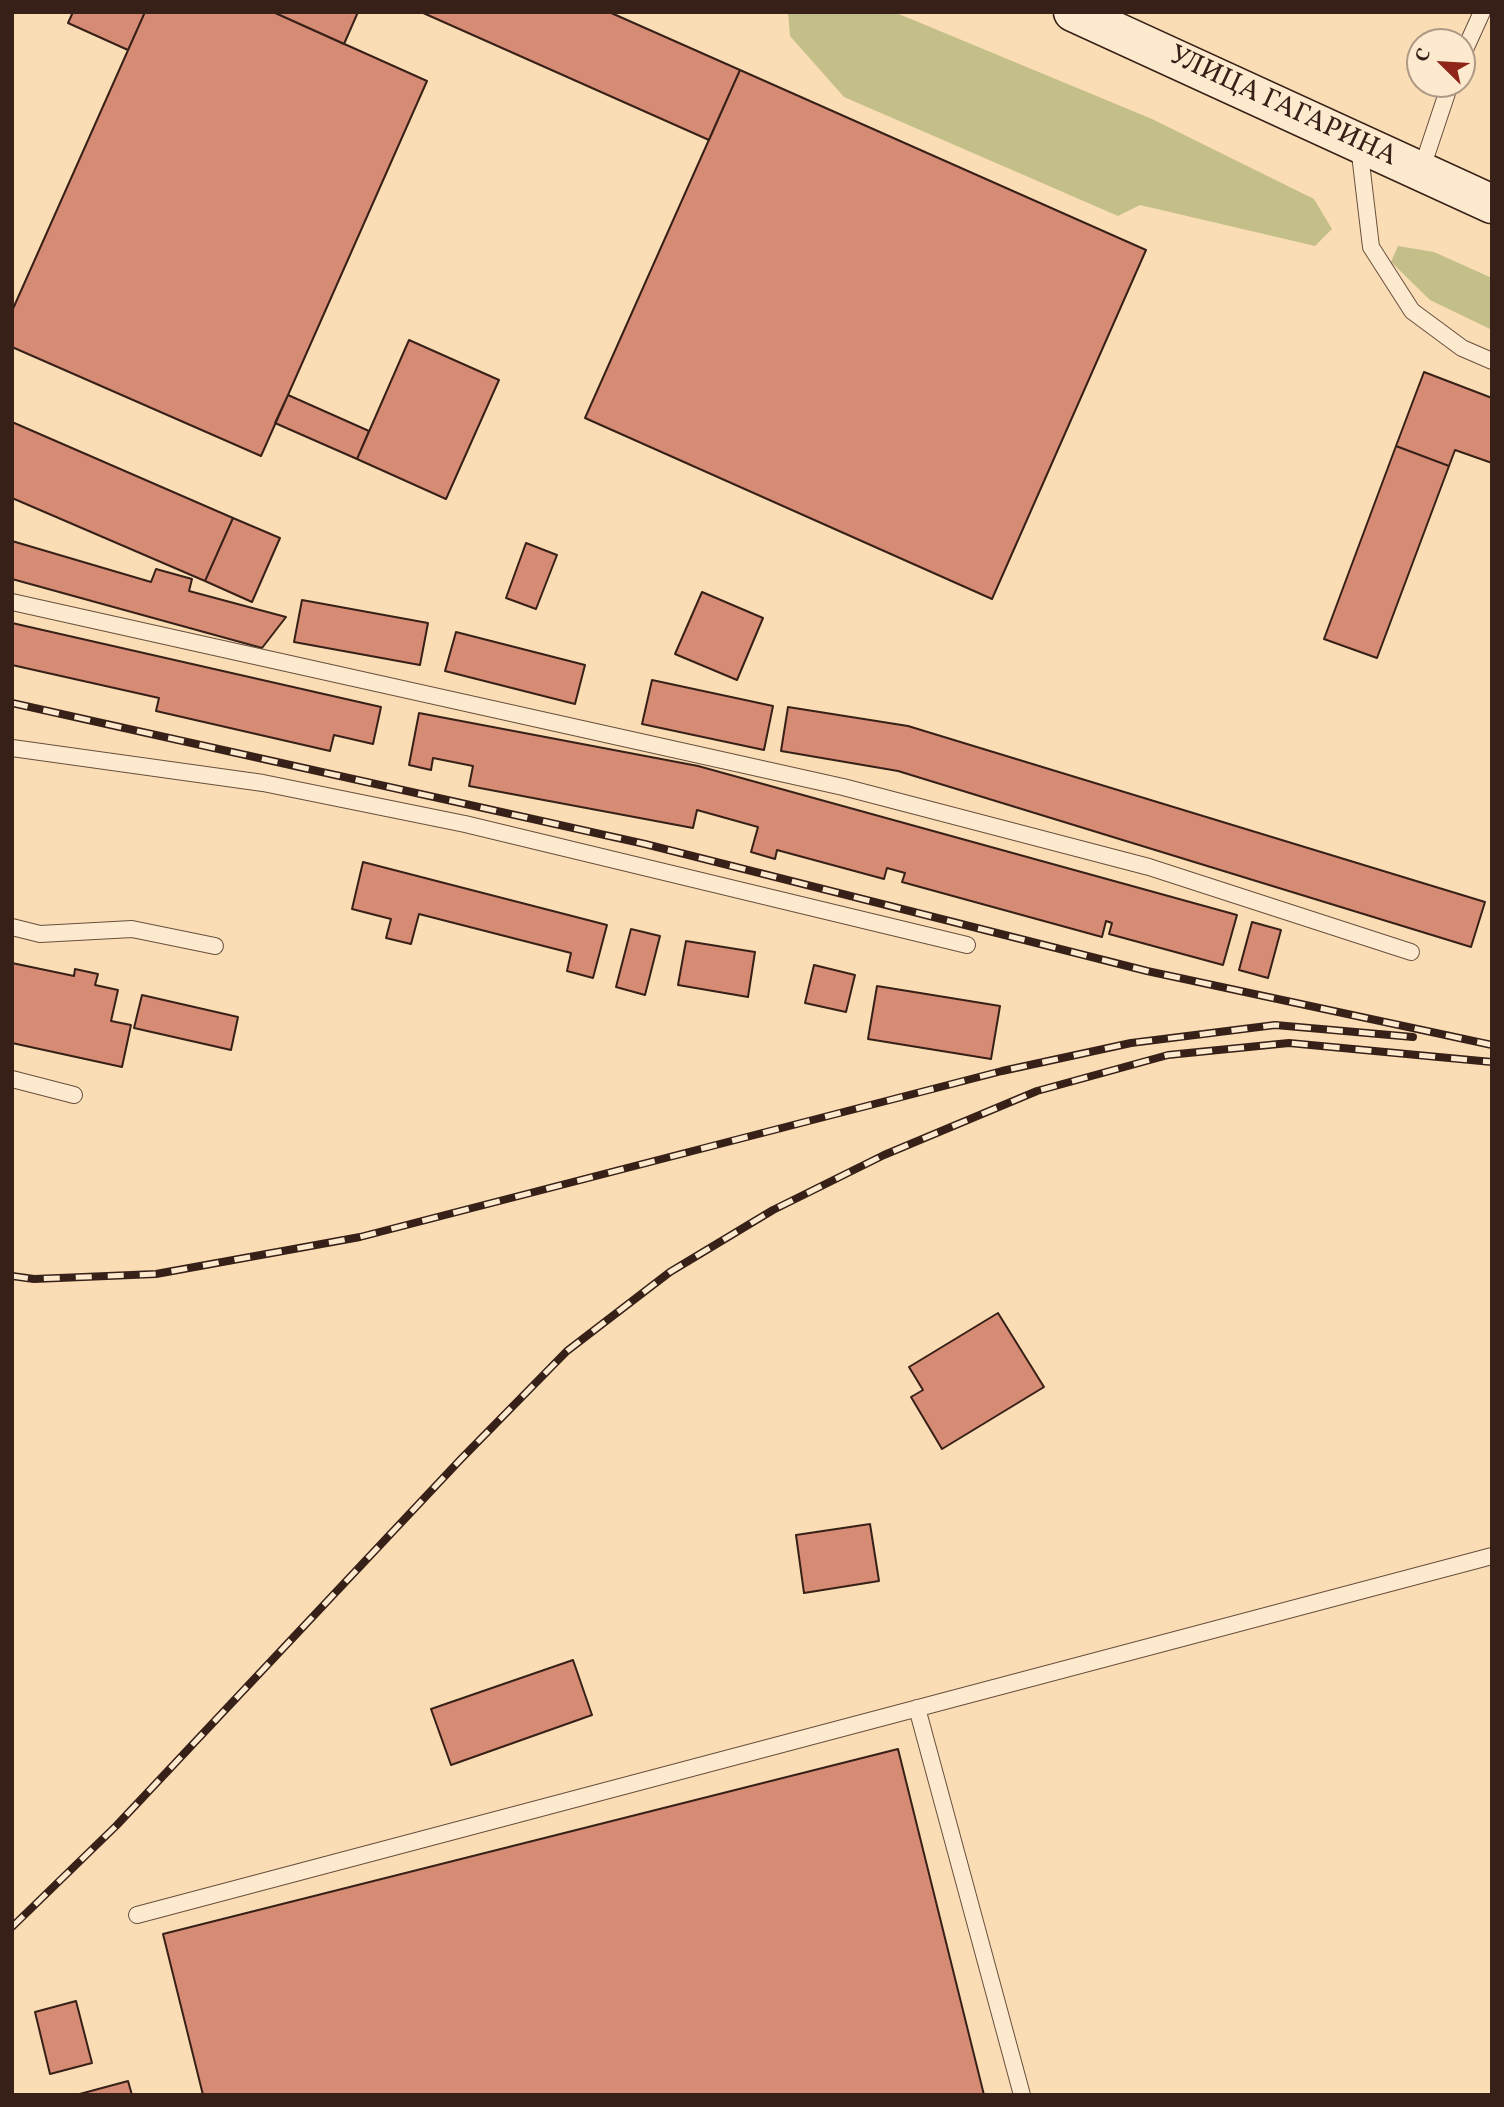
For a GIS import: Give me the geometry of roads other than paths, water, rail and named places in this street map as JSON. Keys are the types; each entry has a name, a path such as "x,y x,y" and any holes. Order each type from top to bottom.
{"main road":[{"name":"УЛИЦА ГАГАРИНА","path":"1073,12 1492,204"}],"lane":[{"path":"1475,28 1482,12"},
{"path":"1421,172 1445,98"},
{"path":"1359,143 1371,247 1412,311 1462,348 1492,361"},
{"path":"12,602 842,787 1149,867 1411,952"},
{"path":"12,748 263,783 452,822 967,945"},
{"path":"12,927 40,934 132,929 215,946"},
{"path":"12,1079 74,1095"},
{"path":"136,1915 1492,1556"},
{"path":"917,1708 1022,2095"}],"railway":[{"path":"12,703 645,844 1147,971 1492,1045"},
{"path":"12,1276 34,1279 156,1274 360,1237 1002,1071 1131,1043 1275,1025 1413,1037"},
{"path":"12,1927 116,1826 461,1459 567,1351 670,1272 773,1210 884,1155 1037,1091 1168,1055 1289,1043 1492,1062"}]}
